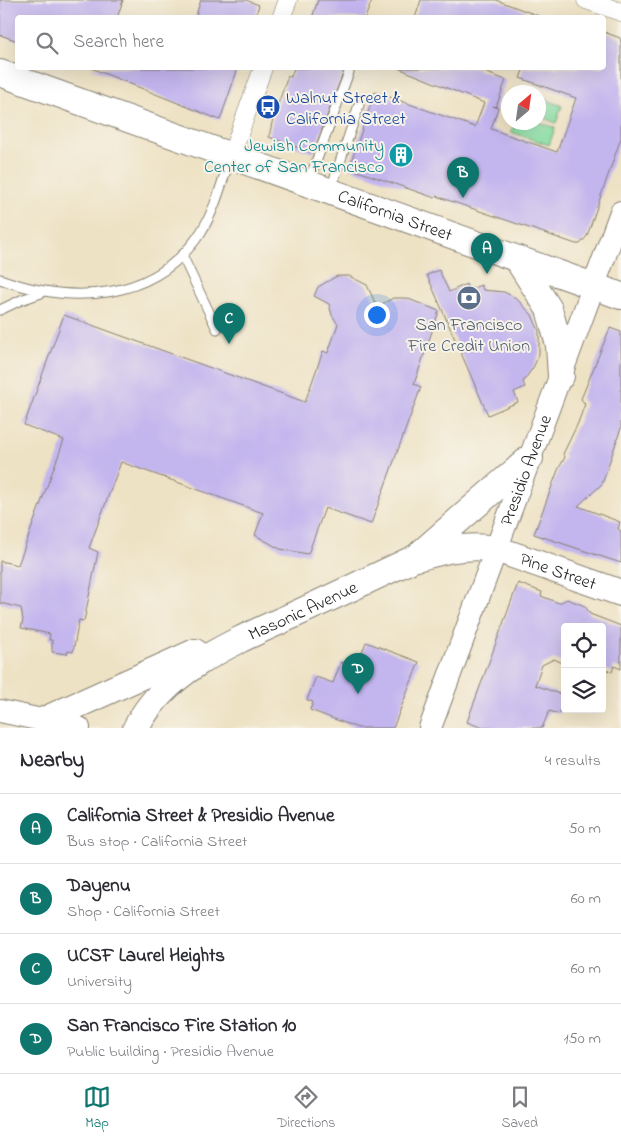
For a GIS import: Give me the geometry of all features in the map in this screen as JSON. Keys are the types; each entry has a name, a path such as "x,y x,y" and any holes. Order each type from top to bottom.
{"main road":[{"name":"California Street","path":"0,73 621,296"},
{"path":"517,259 541,294 551,316 559,345 561,376"},
{"path":"412,560 530,458"},
{"name":"Masonic Avenue","path":"136,728 143,714 163,690 220,649 412,560 455,548 496,549"},
{"name":"Pine Street","path":"496,549 621,592"},
{"path":"49,724 197,652 220,649"}],"street":[{"path":"282,15 288,0"},
{"path":"586,0 621,12"},
{"path":"231,156 262,70"},
{"name":"Presidio Avenue","path":"430,728 621,212"},
{"path":"0,711 49,724 79,728"}],"lane":[{"path":"319,188 349,72"},
{"path":"319,188 359,105"},
{"path":"0,279 44,292 89,295 117,291 159,273 182,255 202,230 231,156"},
{"path":"182,255 217,328"},
{"path":"0,310 44,292"}],"green space":[{"path":"546,100 562,106 556,123 546,119"},
{"path":"546,125 555,128 549,145 511,132 512,130 546,130"}],"building":[{"path":"0,0 123,0 118,15 15,15 15,40 0,35"},
{"path":"201,0 246,0 259,5 256,15 196,15"},
{"path":"318,0 372,0 366,15 313,15"},
{"path":"421,0 496,0 536,15 416,15"},
{"path":"606,33 620,38 621,138 587,236 580,244 436,196 435,198 349,168 375,92 475,127 484,103 403,70 478,70 506,80 504,85 501,85 501,94 496,107 493,106 498,108 491,129 557,152 576,98 546,87 546,85 540,85 520,78 523,70 606,70"},
{"path":"96,70 237,70 220,120"},
{"path":"293,70 344,70 313,153 269,137 273,118 288,76 291,77"},
{"path":"439,270 449,292 466,284 468,290 481,285 483,290 504,292 516,298 532,315 539,331 539,354 534,366 523,382 525,387 514,392 518,402 488,415 427,275"},
{"path":"337,276 349,276 367,285 377,307 393,298 406,298 439,311 414,384 421,387 371,524 325,508 308,554 280,549 255,535 263,513 121,462 89,548 98,552 84,621 79,620 73,652 68,651 67,654 52,652 52,640 49,640 50,634 21,628 23,620 21,608 0,603 0,561 18,565 64,440 24,425 64,315 305,402 323,351 328,353 338,324 332,315 329,304 314,296 318,287"},
{"path":"610,328 621,332 621,428 602,484 578,506 620,522 618,529 621,531 621,563 534,534 558,470 565,457 563,454 578,423 585,404 581,399"},
{"path":"518,583 542,592 541,596 559,603 567,599 585,606 590,614 621,626 621,669 614,666 612,672 606,670 606,623 561,623 561,662 554,659 542,665 535,685 561,695 561,708 559,714 549,711 542,728 483,728 467,722"},
{"path":"366,642 419,662 393,728 358,728 310,710 313,702 307,700 316,677 333,683 341,662 356,668"}],"place":[{"name":"Walnut Street & California Street","path":"268,107"},
{"name":"Jewish Community Center of San Francisco","path":"401,155"},
{"name":"Dayenu","path":"463,198"},
{"name":"California Street & Presidio Avenue","path":"487,274"},
{"name":"San Francisco Fire Credit Union","path":"469,298"},
{"name":"UCSF Laurel Heights","path":"229,344"},
{"name":"San Francisco Fire Station 10","path":"358,694"}]}
